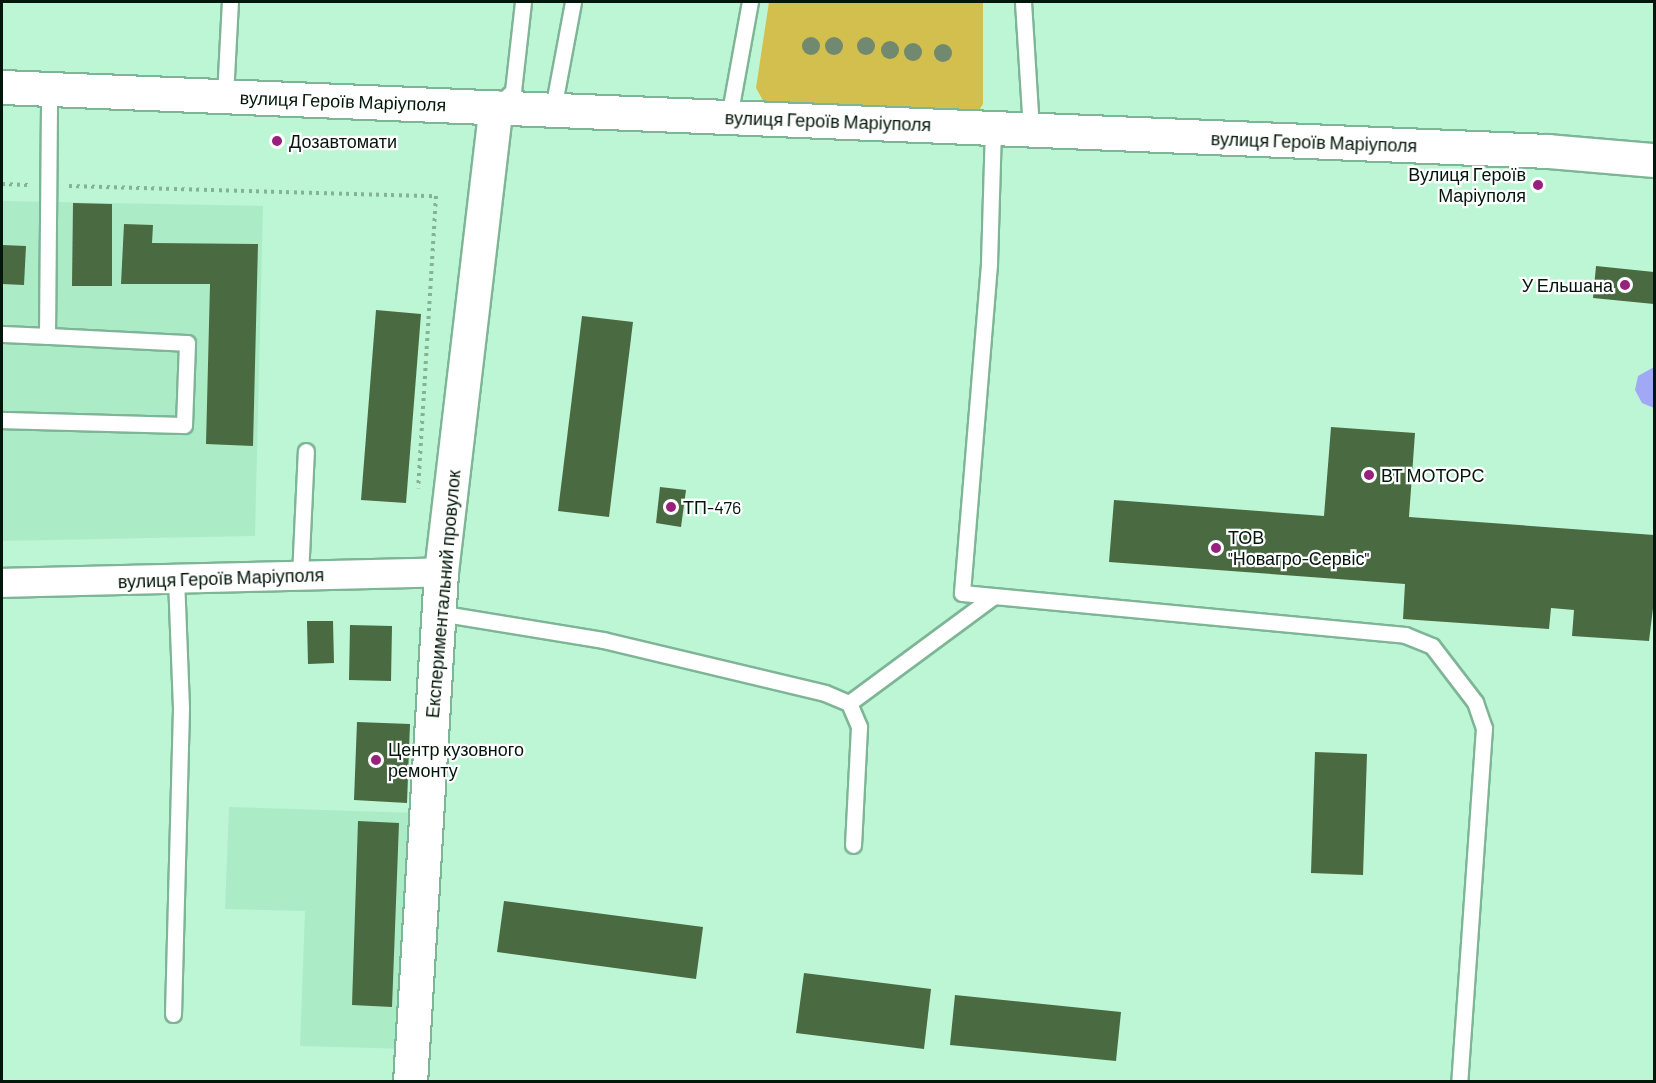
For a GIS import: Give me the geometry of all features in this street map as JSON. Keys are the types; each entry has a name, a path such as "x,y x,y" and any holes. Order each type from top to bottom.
{"main road":[{"name":"вулиця Героїв Маріуполя","path":"2,87 1548,151 1654,160"},
{"name":"Експериментальний провулок","path":"410,1082 441,572 496,107"}],"street":[{"name":"вулиця Героїв Маріуполя","path":"2,583 441,572"}],"lane":[{"path":"225,96 230,2"},
{"path":"496,107 513,91 523,2"},
{"path":"553,110 573,2"},
{"path":"729,117 750,2"},
{"path":"1023,2 1031,130"},
{"path":"47,336 49,88"},
{"path":"993,128 989,264 962,593 1405,635 1432,646 1475,702 1484,728 1459,1082"},
{"path":"2,334 187,343 184,425 2,420"},
{"path":"300,576 306,451"},
{"path":"174,1014 181,708 176,579"},
{"path":"849,703 993,597"},
{"path":"439,613 603,640 825,693 849,703 859,727 853,846"}],"path":[{"path":"2,184 436,196 418,490"}],"shaded area":[{"path":"769,2 983,2 983,104 978,112 765,104 756,88"},
{"path":"2,201 263,206 255,536 2,541"},
{"path":"229,807 417,813 409,1049 300,1046 305,911 225,909"}],"water":[{"path":"1654,367 1654,408 1642,403 1635,390 1638,376"}],"building":[{"path":"73,203 112,204 112,286 72,286"},
{"path":"124,224 153,225 152,243 258,244 253,446 206,444 210,284 121,284"},
{"path":"2,245 26,246 24,285 2,284"},
{"name":"У Ельшана","path":"1596,266 1654,272 1654,304 1593,298"},
{"path":"376,310 421,314 406,503 361,500"},
{"path":"582,316 633,322 609,517 558,511"},
{"path":"1331,427 1415,433 1409,517 1654,535 1654,600 1649,641 1572,636 1574,610 1551,608 1549,629 1403,619 1405,584 1109,562 1114,500 1324,516"},
{"name":"ТП-476","path":"660,487 686,490 681,527 656,523"},
{"path":"307,621 333,621 334,663 308,664"},
{"path":"350,625 392,626 391,681 349,680"},
{"path":"357,722 410,724 407,803 354,800"},
{"path":"1315,752 1367,754 1363,875 1311,873"},
{"path":"358,821 399,823 392,1007 352,1005"},
{"path":"504,901 703,927 696,979 497,952"},
{"path":"804,973 931,989 924,1049 796,1033"},
{"path":"955,995 1121,1012 1116,1061 950,1045"}],"place":[{"name":"Дозавтомати","path":"277,141"},
{"name":"Вулиця Героїв Маріуполя","path":"1538,185"},
{"name":"У Ельшана","path":"1625,285"},
{"name":"ВТ МОТОРС","path":"1369,475"},
{"name":"ТП-476","path":"671,507"},
{"name":"ТОВ \"Новагро-Сервіс\"","path":"1216,548"},
{"name":"Центр кузовного ремонту","path":"376,760"}]}
